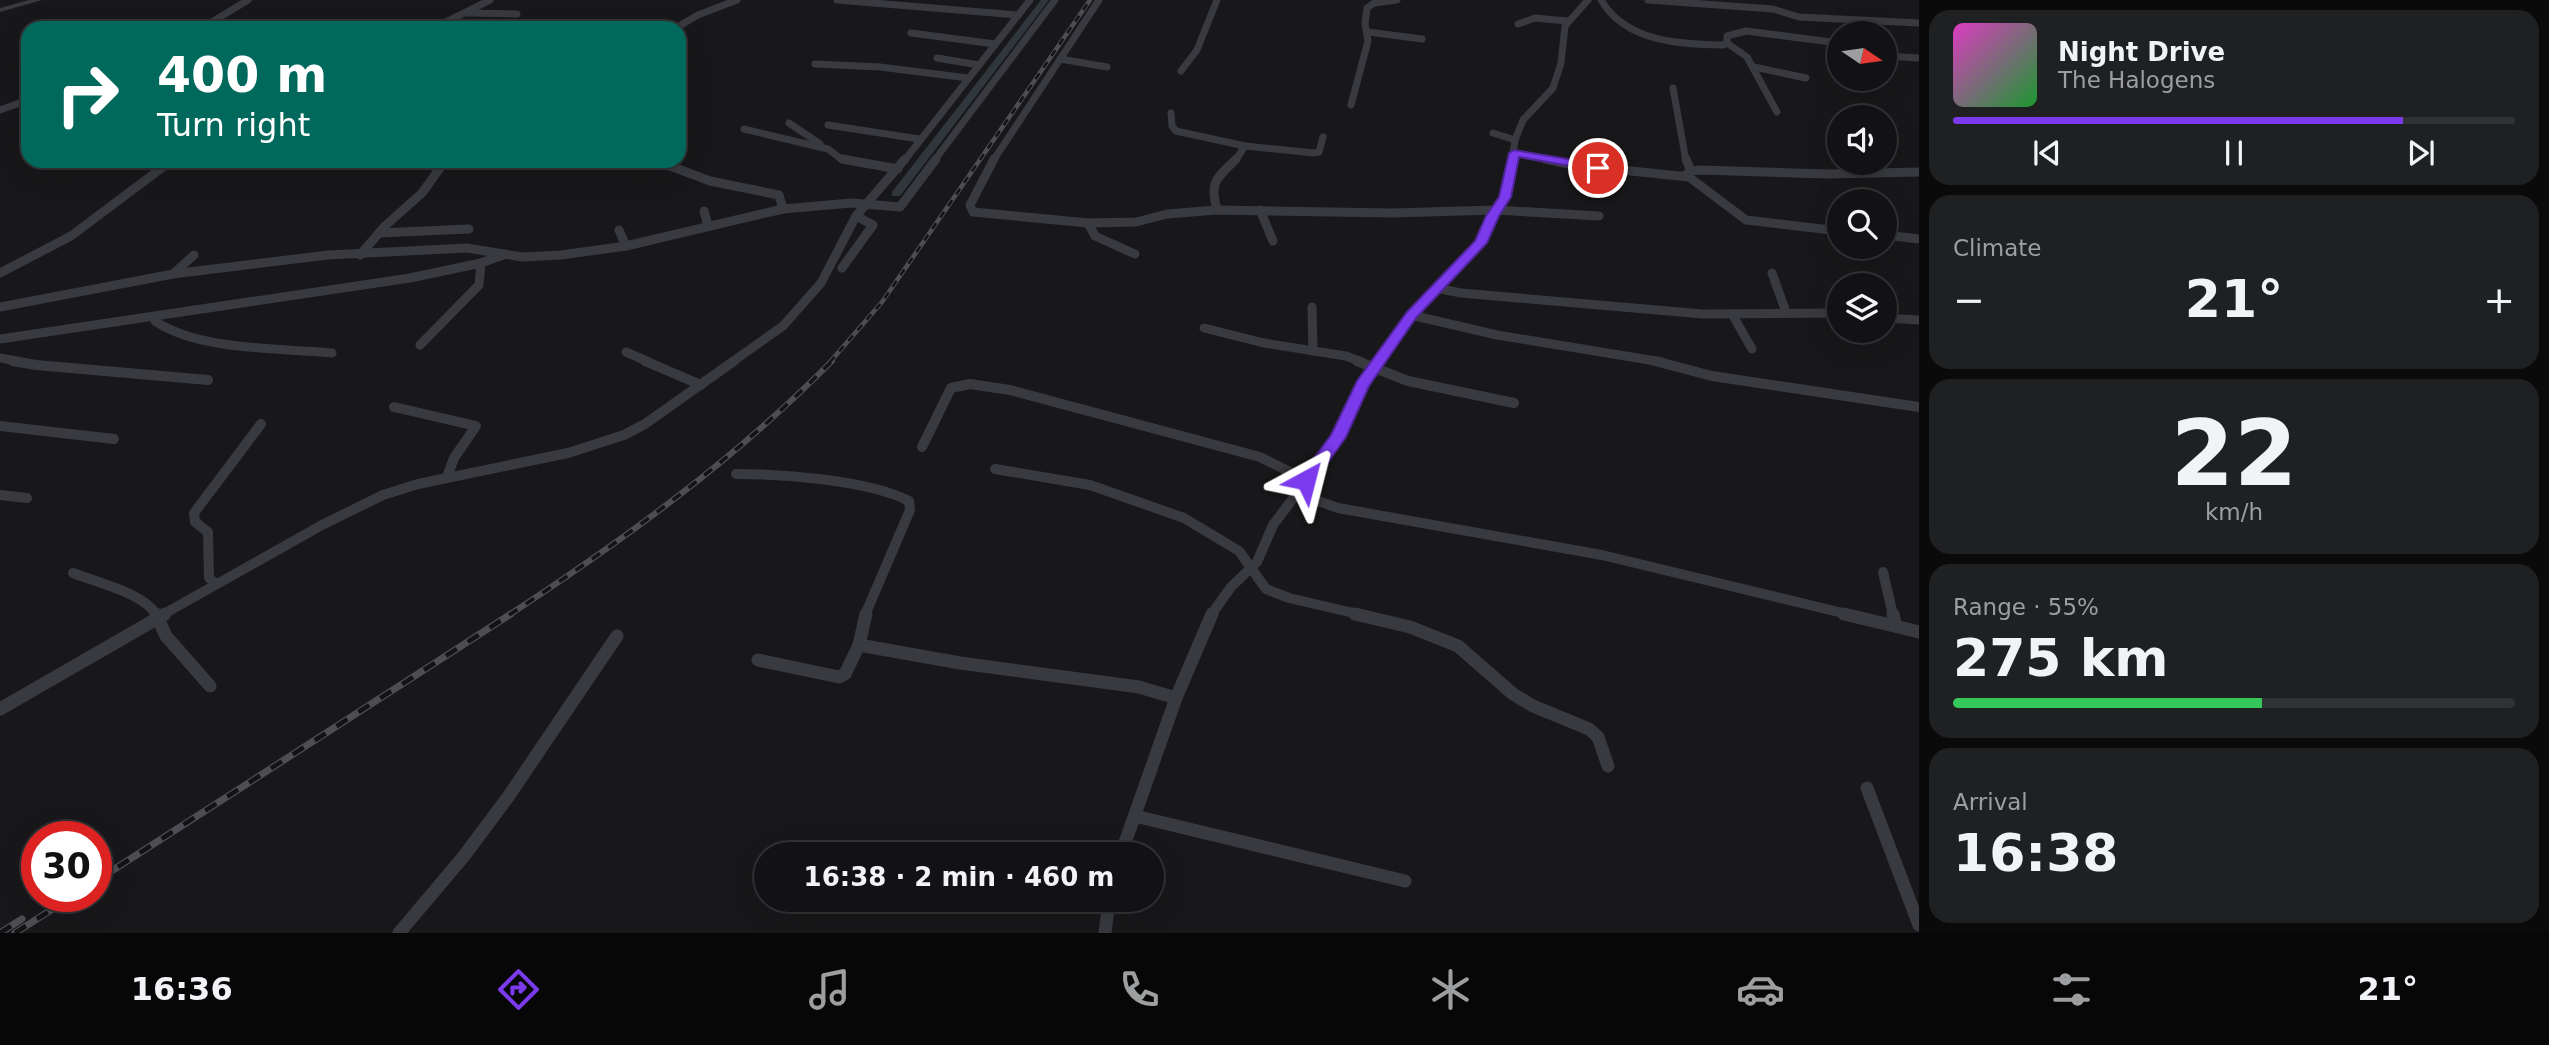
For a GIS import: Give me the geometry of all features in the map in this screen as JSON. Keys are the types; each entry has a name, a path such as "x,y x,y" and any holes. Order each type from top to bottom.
{"street":[{"path":"0,10 38,0"},
{"path":"214,21 248,0"},
{"path":"447,21 490,0"},
{"path":"686,22 737,0"},
{"path":"837,0 1018,15"},
{"path":"1,707 323,524 383,495 447,477 568,453 603,443 645,425 778,331 800,310 821,283 856,216 898,169 1030,0"},
{"path":"0,306 173,274 328,255 467,248 533,257 626,246 783,209 868,204 895,207 903,205 1055,0"},
{"path":"1099,0 983,176 970,209 978,214 1088,223 1136,222 1167,214 1217,210 1392,213 1496,210 1599,216"},
{"path":"1181,71 1197,50 1217,0"},
{"path":"1351,105 1368,41 1365,24 1367,8 1374,3 1397,0"},
{"path":"1125,842 1176,698 1211,615 1231,587 1252,567 1261,554 1273,525 1338,437 1362,384 1374,366 1411,315 1476,249 1507,192 1515,140 1523,120 1553,88 1558,77 1567,21 1588,0"},
{"path":"1601,0 1614,19 1633,30 1705,44 1727,43 1742,51 1754,67 1777,112"},
{"path":"1648,0 1773,9 1803,17 1919,23"},
{"path":"464,13 517,14"},
{"path":"438,16 457,16"},
{"path":"1518,24 1522,19 1567,21"},
{"path":"1727,43 1727,36 1731,33 1746,31 1827,41"},
{"path":"1368,32 1422,39"},
{"path":"911,33 995,44"},
{"path":"1897,57 1919,58"},
{"path":"937,58 979,65"},
{"path":"1060,59 1107,68"},
{"path":"815,64 880,67 968,78"},
{"path":"1754,67 1806,78"},
{"path":"1674,88 1688,173 1736,215 1746,220 1827,230"},
{"path":"0,110 21,102"},
{"path":"1171,113 1171,127 1176,131 1245,146 1314,153 1319,152 1323,137"},
{"path":"789,123 841,159 898,169"},
{"path":"828,125 919,139"},
{"path":"744,129 828,149"},
{"path":"1493,133 1515,140"},
{"path":"1217,210 1211,195 1212,184 1242,153 1245,146"},
{"path":"1514,153 1573,165 1688,173 1919,172"},
{"path":"0,273 71,236 162,168"},
{"path":"360,255 379,233 422,193 440,168"},
{"path":"676,168 710,181 779,195 783,209"},
{"path":"1260,210 1273,241"},
{"path":"704,211 708,226"},
{"path":"842,268 873,225 856,216"},
{"path":"1088,223 1095,236 1135,254"},
{"path":"379,233 469,229"},
{"path":"619,230 626,246"},
{"path":"1897,236 1919,239"},
{"path":"0,339 410,278 481,263 506,254"},
{"path":"173,274 194,255"},
{"path":"420,345 479,285 481,263"},
{"path":"1772,272 1786,312"},
{"path":"1436,288 1474,295 1703,314 1827,313"},
{"path":"1312,307 1313,351"},
{"path":"1732,314 1752,349"},
{"path":"1411,315 1497,335 1646,358 1712,376 1919,407"},
{"path":"155,317 155,321 164,329 192,336 332,353"},
{"path":"1897,319 1919,320"},
{"path":"1204,328 1233,337 1346,356 1408,381 1514,403"},
{"path":"626,352 701,385"},
{"path":"0,358 36,365 208,380"},
{"path":"922,447 951,388 970,384 1010,390 1260,457 1306,480"},
{"path":"394,407 476,426 454,457 447,477"},
{"path":"216,584 209,578 208,533 195,522 194,513 261,424"},
{"path":"0,426 114,439"},
{"path":"995,469 1090,485 1140,501 1203,528 1239,551 1266,589 1289,598 1410,627 1458,646 1513,694 1598,737 1608,766"},
{"path":"736,474 777,474 833,481 909,501 910,510 862,622 859,645 845,674 839,677 758,660"},
{"path":"1295,493 1338,508 1602,555 1919,632"},
{"path":"0,495 27,498"},
{"path":"1883,572 1896,626"},
{"path":"73,573 152,606 166,636 211,686"},
{"path":"399,933 464,856 508,797 617,636"},
{"path":"859,645 960,663 1139,687 1176,698"},
{"path":"1867,788 1919,925"},
{"path":"1135,816 1405,881"},
{"path":"1104,912 1105,933"}],"waterway":[{"path":"896,194 1045,0"}],"railway":[{"path":"830,362 882,302 1090,0"},
{"path":"509,615 677,497 757,432 832,361"},
{"path":"112,871 511,614"},
{"path":"15,933 48,912"},
{"path":"0,933 22,919"}],"route":[{"path":"1306,480 1338,437 1362,384 1411,315 1481,243 1492,216 1507,192 1514,153 1598,168"}]}
